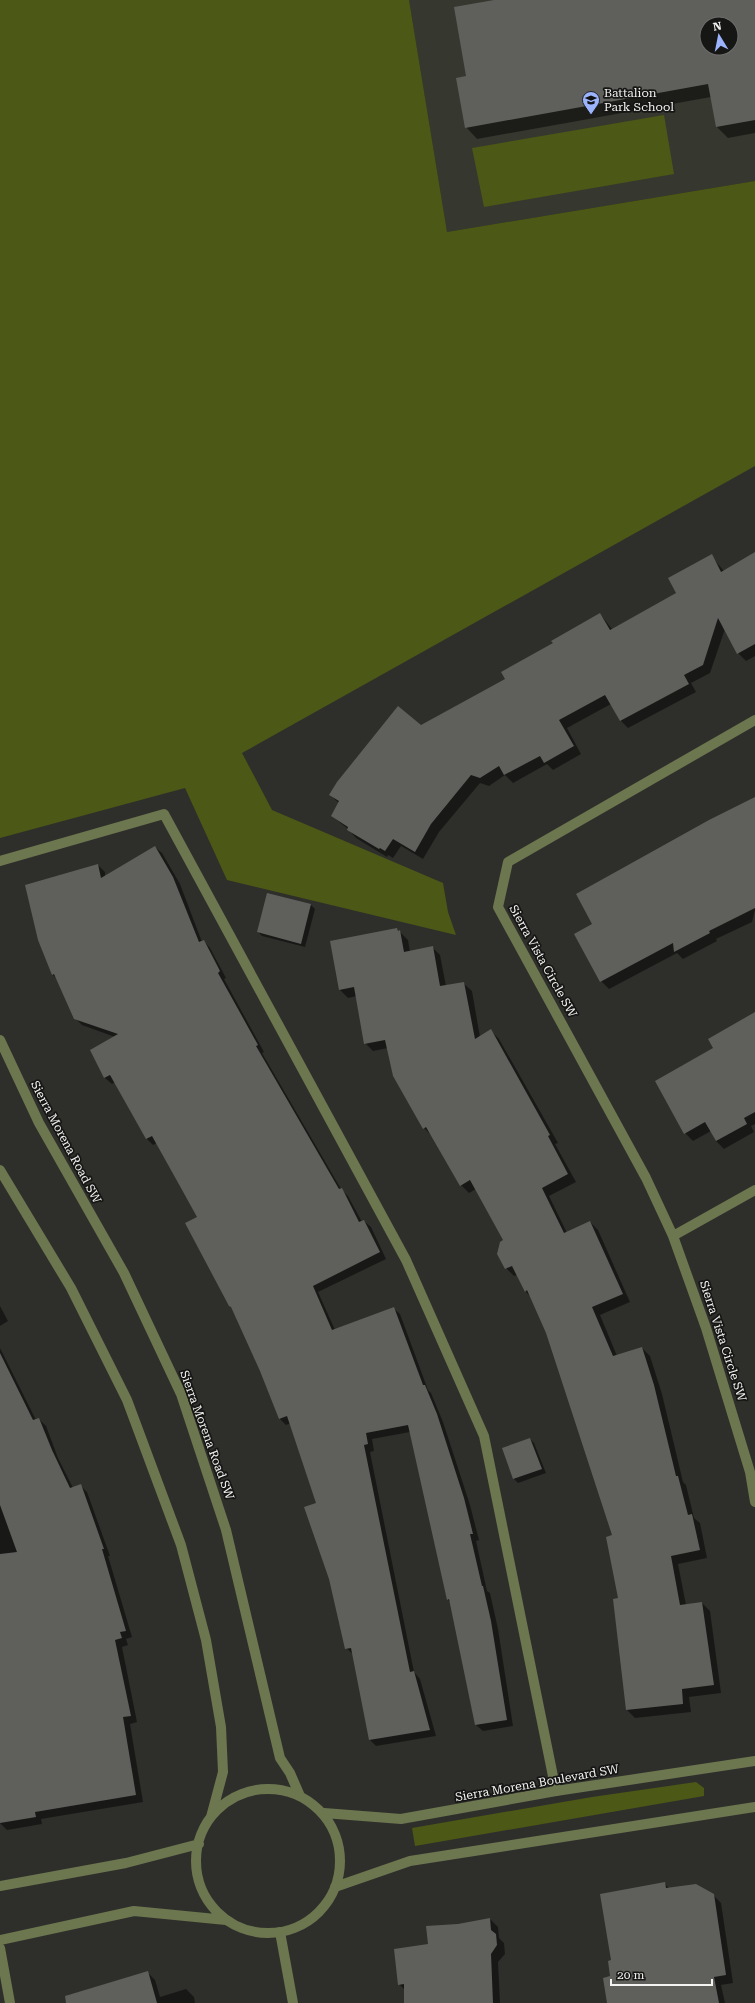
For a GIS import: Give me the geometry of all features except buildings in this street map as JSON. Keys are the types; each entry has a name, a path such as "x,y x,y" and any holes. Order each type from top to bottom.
{"street":[{"name":"Sierra Vista Circle SW","path":"755,720 508,862 498,907 646,1178 673,1236 706,1328 750,1472 755,1502"},
{"path":"0,861 164,814 406,1260 484,1436 556,1791"},
{"name":"Sierra Morena Road SW","path":"0,1040 39,1123 124,1273 181,1394 226,1530 280,1758 290,1773 300,1796"},
{"path":"0,1170 71,1288 127,1400 181,1545 206,1640 221,1727 223,1772 211,1817"},
{"path":"673,1236 755,1190"},
{"name":"Sierra Morena Boulevard SW","path":"324,1813 401,1819 556,1791 755,1761"},
{"path":"0,1940 134,1911 227,1920 256,1932 280,1932 302,1924 316,1914 327,1902 335,1887 340,1872 338,1841 332,1826 324,1813 300,1796 289,1791 276,1789 252,1791 229,1800 211,1817 202,1831 198,1844 197,1864 199,1883 215,1910 227,1920"},
{"path":"335,1887 410,1861 755,1807"},
{"path":"0,1886 126,1863 198,1844"},
{"path":"280,1932 293,2003"},
{"path":"0,1948 10,2003"}],"shaded area":[{"name":"Battalion Park School","path":"409,0 755,0 755,181 447,232"}],"green space":[{"path":"0,0 409,0 447,232 755,181 755,466 242,753 272,810 443,883 448,912 456,935 227,880 185,788 0,838"},
{"path":"664,115 674,174 484,207 472,148"},
{"path":"696,1782 704,1788 704,1796 415,1846 412,1828 592,1797"}],"place":[{"name":"Battalion Park School","path":"591,115"}]}
